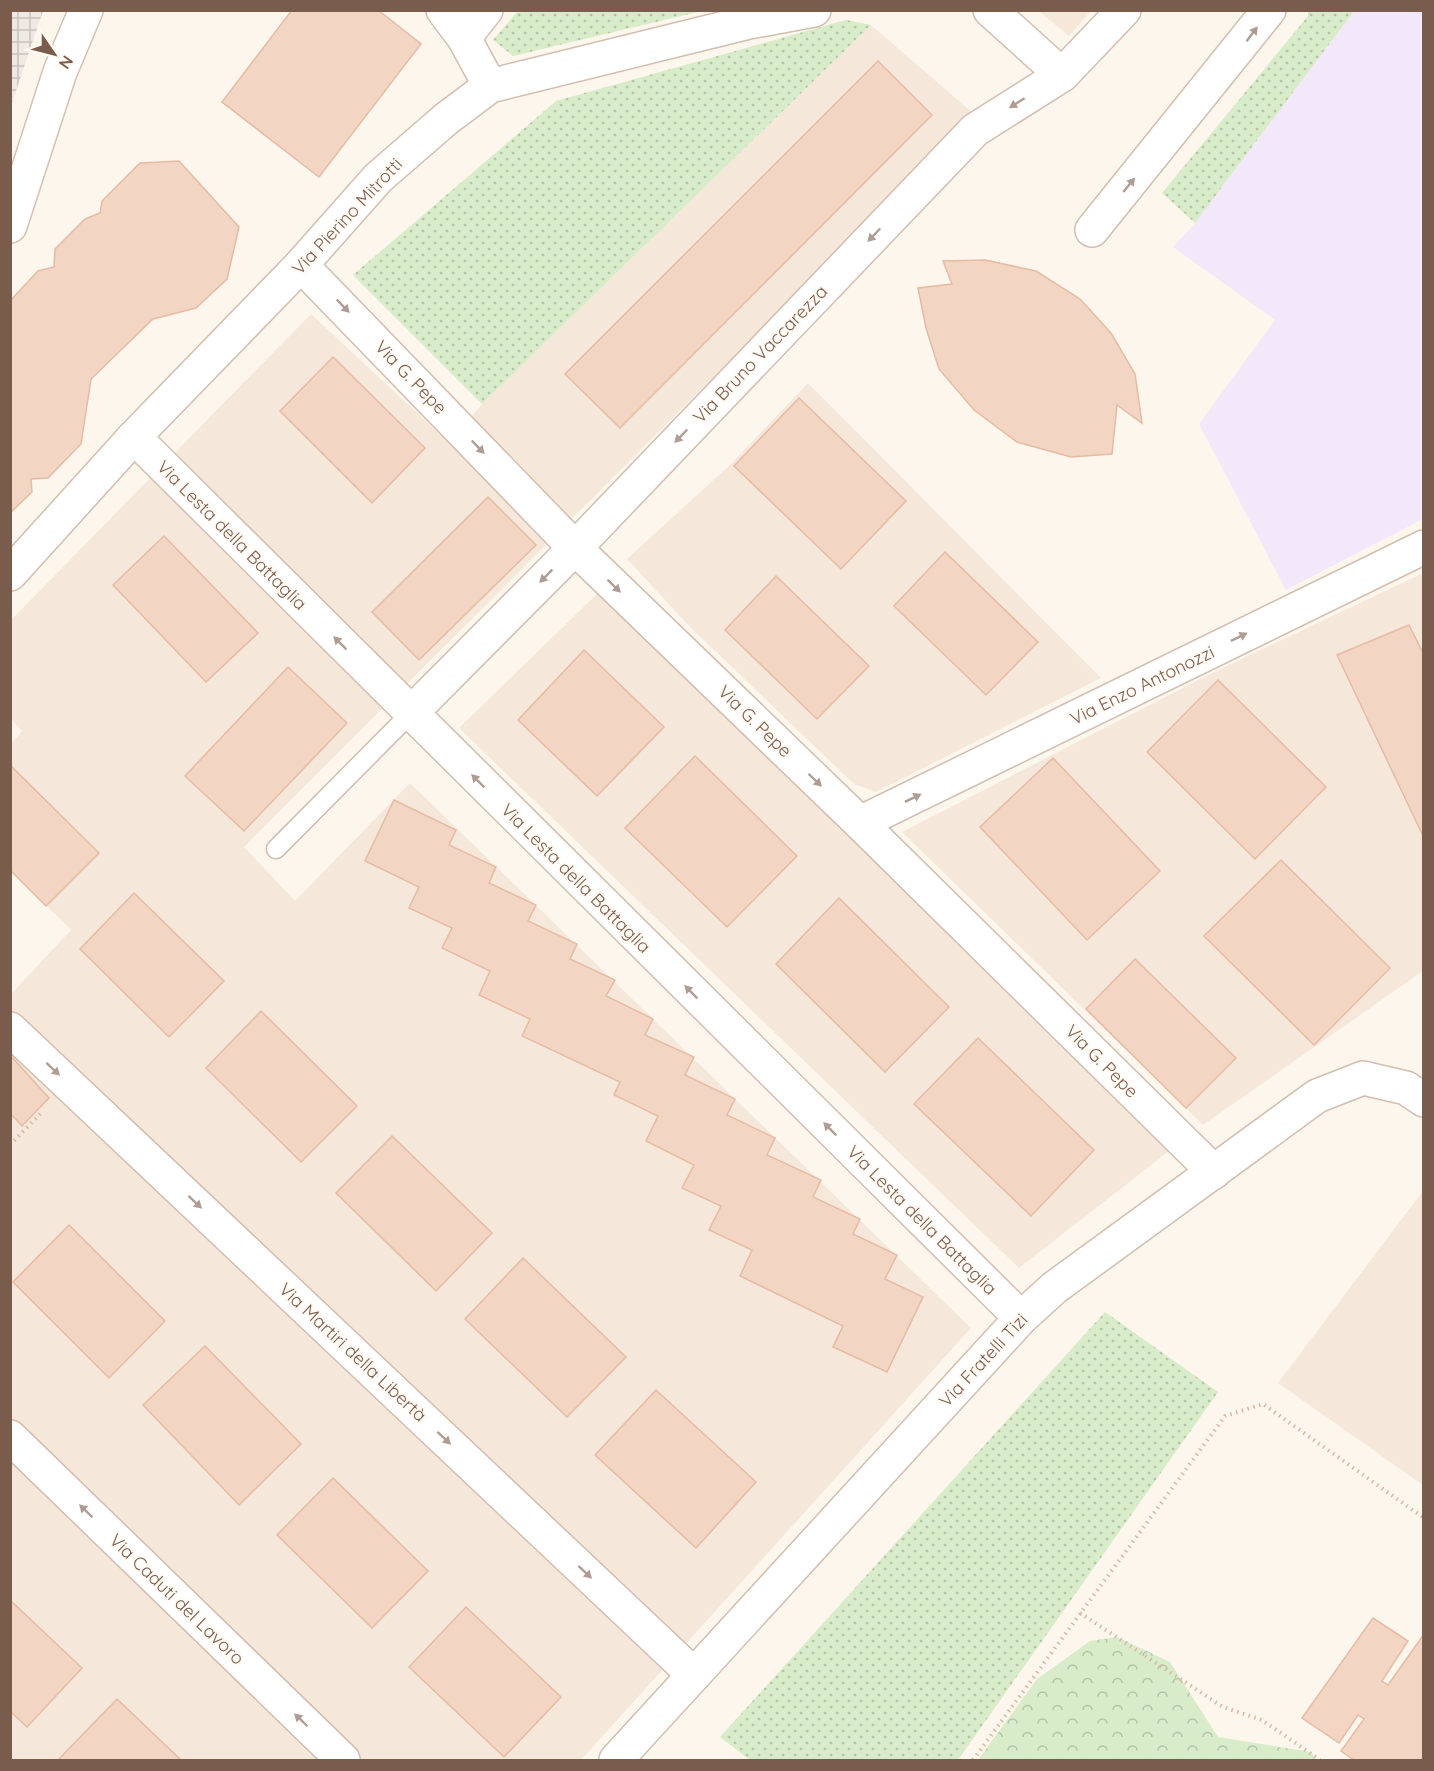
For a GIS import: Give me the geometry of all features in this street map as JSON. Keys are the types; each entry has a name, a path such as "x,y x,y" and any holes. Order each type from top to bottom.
{"street":[{"path":"10,226 60,72 86,10"},
{"path":"443,10 464,38 490,86"},
{"path":"464,38 486,10"},
{"name":"Via Pierino Mitrotti","path":"10,574 134,437 301,265 378,178 446,119 490,86 742,16 814,10"},
{"name":"Via Bruno Vaccarezza","path":"410,714 575,548 975,130 1062,75 1124,10"},
{"path":"1092,231 1269,10"},
{"path":"991,11 1062,75"},
{"name":"Via G. Pepe","path":"301,265 575,548 860,823 1214,1172"},
{"name":"Via Lesta della Battaglia","path":"134,437 410,714 1021,1318"},
{"name":"Via Enzo Antonozzi","path":"860,823 1424,547"},
{"name":"Via Martiri della Libertà","path":"10,1029 694,1675"},
{"name":"Via Fratelli Tizi","path":"616,1761 1021,1318 1054,1288 1317,1096 1363,1078 1406,1088 1424,1100"},
{"name":"Via Caduti del Lavoro","path":"10,1437 343,1761"}],"lane":[{"path":"276,849 410,714"}],"path":[{"path":"973,1761 1225,1416 1263,1404 1424,1518"},
{"path":"1080,1613 1222,1707 1262,1720 1320,1761"}],"shaded area":[{"path":"10,11 43,11 11,106"},
{"path":"1039,11 1091,11 1069,36"},
{"path":"1354,11 1423,11 1423,519 1286,590 1199,424 1275,320 1173,247 1195,223"},
{"path":"871,25 975,115 244,847 295,901 410,783 971,1328 581,1760 11,1760 11,994 71,930 11,870 10,745 22,731 11,719 11,620 311,314 449,443 482,404"},
{"path":"808,383 1101,678 876,792 854,784 690,627 627,559 731,464"},
{"path":"1423,573 1423,971 1203,1125 902,832 1210,674"},
{"path":"601,590 1169,1151 1019,1268 459,728"},
{"path":"1423,1191 1423,1485 1278,1383"}],"green space":[{"path":"702,10 513,56 493,40 518,11"},
{"path":"1308,11 1354,11 1195,223 1162,193 1308,16"},
{"path":"846,20 871,25 482,404 353,275 556,101"},
{"path":"1105,1312 1218,1392 958,1760 750,1760 720,1737"},
{"path":"1117,1637 1170,1662 1218,1737 1311,1752 1316,1760 978,1760 1037,1679 1090,1641"}],"building":[{"path":"292,10 378,10 421,44 319,177 222,102"},
{"path":"878,61 932,115 620,428 565,374"},
{"path":"179,161 239,227 227,279 196,308 153,319 91,379 81,444 48,478 31,479 32,492 10,513 10,301 38,271 54,267 55,249 85,219 100,213 102,201 140,163"},
{"path":"985,260 1036,271 1080,299 1111,333 1135,374 1142,423 1117,405 1112,454 1071,457 1017,442 974,410 939,369 926,328 918,288 952,284 943,261"},
{"path":"333,357 425,448 372,503 280,411"},
{"path":"799,398 906,501 841,569 734,466"},
{"path":"488,497 536,545 419,660 372,612"},
{"path":"164,536 258,633 206,682 113,585"},
{"path":"945,552 1038,642 986,695 894,606"},
{"path":"776,576 869,666 817,719 725,630"},
{"path":"1409,625 1424,655 1424,838 1337,655"},
{"path":"584,650 664,727 597,796 518,720"},
{"path":"288,667 347,723 244,831 185,776"},
{"path":"1218,680 1326,787 1255,859 1147,752"},
{"path":"695,756 797,856 727,927 625,828"},
{"path":"1053,758 1160,871 1087,940 980,827"},
{"path":"10,765 99,853 46,906 10,870"},
{"path":"394,800 456,830 449,845 496,867 489,883 536,905 528,921 577,944 570,959 615,980 606,996 653,1019 645,1035 694,1057 685,1075 735,1099 727,1115 775,1138 767,1155 821,1180 813,1197 860,1219 853,1234 897,1255 885,1279 923,1297 887,1372 833,1347 843,1326 740,1276 752,1250 709,1230 721,1206 682,1188 694,1165 646,1141 658,1116 614,1095 620,1082 522,1036 530,1019 479,995 490,971 442,948 452,928 409,908 419,887 365,861"},
{"path":"1281,860 1390,968 1314,1045 1204,936"},
{"path":"134,893 224,981 169,1037 80,949"},
{"path":"839,898 949,1007 885,1072 776,964"},
{"path":"1135,959 1236,1058 1186,1108 1086,1009"},
{"path":"261,1011 357,1106 301,1162 206,1068"},
{"path":"978,1038 1094,1150 1031,1216 914,1104"},
{"path":"10,1055 49,1098 22,1126 10,1113"},
{"path":"392,1136 492,1233 436,1291 336,1193"},
{"path":"69,1225 165,1321 109,1378 13,1282"},
{"path":"523,1258 626,1357 567,1417 465,1319"},
{"path":"205,1346 301,1444 239,1505 143,1405"},
{"path":"656,1390 756,1482 696,1548 595,1455"},
{"path":"333,1478 428,1571 372,1628 277,1535"},
{"path":"10,1600 82,1668 27,1727 10,1711"},
{"path":"466,1607 561,1697 504,1757 409,1667"},
{"path":"1373,1618 1408,1641 1382,1681 1388,1685 1422,1637 1424,1638 1424,1760 1354,1760 1341,1751 1364,1719 1358,1715 1339,1743 1302,1718"},
{"path":"117,1699 181,1760 58,1760"}]}
